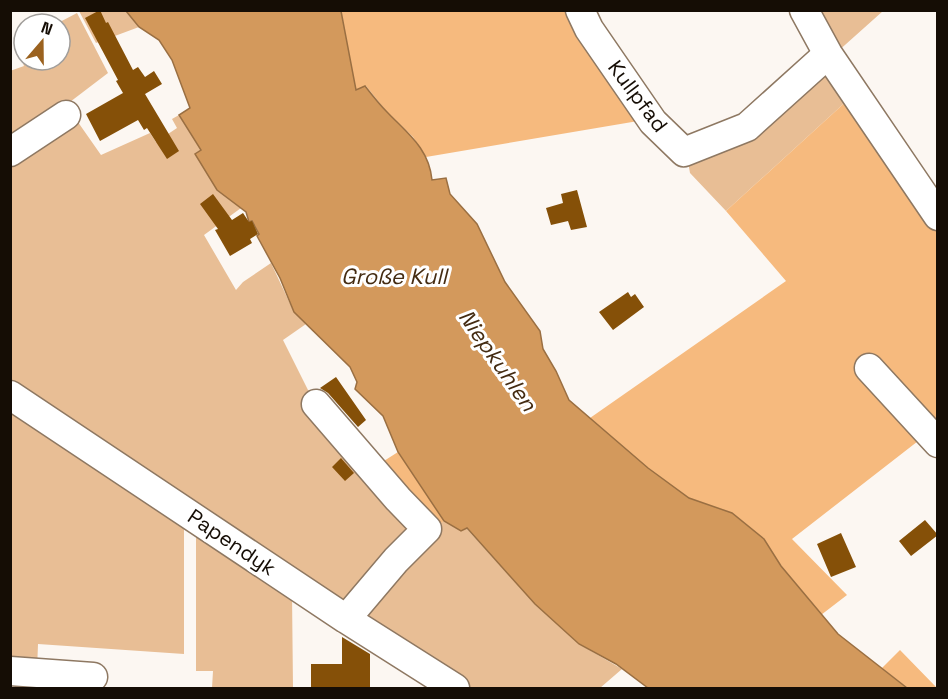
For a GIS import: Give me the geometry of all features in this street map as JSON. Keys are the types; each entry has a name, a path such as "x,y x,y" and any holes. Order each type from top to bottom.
{"street":[{"name":"Kullpfad","path":"580,10 589,28 653,122 684,152 747,127 828,54"},
{"path":"804,10 828,54 938,216"},
{"path":"10,152 66,115"},
{"path":"868,368 938,443"},
{"name":"Papendyk","path":"10,395 346,619 455,688"},
{"path":"316,404 427,529 396,560 346,619"},
{"path":"10,671 93,677"}],"shaded area":[{"path":"79,11 126,11 139,27 96,43"},
{"path":"341,11 574,11 644,120 426,157 413,137 386,111 366,86 356,91"},
{"path":"812,11 883,11 836,53"},
{"path":"77,13 108,73 66,105 101,155 150,133 156,142 177,128 172,119 179,115 201,150 195,154 217,190 241,208 204,235 236,290 243,282 271,263 294,312 306,324 283,340 308,390 433,528 444,521 461,531 466,528 535,604 579,644 622,669 600,688 469,688 11,385 10,71 72,72 72,16"},
{"path":"829,74 851,97 726,211 690,173 688,162 808,79"},
{"path":"851,97 937,226 938,430 922,438 792,539 847,595 821,615 781,566 764,539 732,513 689,498 648,468 590,418 786,281 726,211"},
{"path":"10,407 184,522 184,654 38,644 37,671 11,669"},
{"path":"398,452 444,521 433,529 376,466"},
{"path":"196,531 292,594 293,688 212,688 213,671 196,671"},
{"path":"900,650 937,688 907,688 882,668"}],"water":[{"name":"Große Kull","path":"126,11 341,11 356,90 365,86 416,142 427,159 432,180 446,178 450,194 477,224 505,282 540,331 543,349 569,400 648,468 689,498 732,513 764,539 781,566 838,634 907,688 648,688 616,664 579,644 535,604 467,528 461,531 444,521 398,452 383,416 355,389 357,382 350,367 294,312 252,221 249,222 246,212 217,190 195,154 201,150 179,115 190,108 172,60 159,40 139,27"}],"building":[{"path":"100,10 133,70 138,67 145,77 154,71 162,84 145,94 179,151 167,159 147,128 144,130 138,120 100,141 86,114 123,93 85,18"},
{"path":"577,190 587,227 571,230 568,221 551,225 546,208 563,203 561,194"},
{"path":"213,194 232,220 243,213 249,222 252,221 258,234 250,239 252,243 230,256 215,230 218,229 200,204"},
{"path":"628,292 631,297 635,294 644,307 613,330 599,312"},
{"path":"336,377 366,420 358,427 328,393 320,388"},
{"path":"341,458 354,473 345,481 332,467"},
{"path":"925,520 938,535 911,556 899,541"},
{"path":"841,533 856,567 831,577 817,544"},
{"path":"342,637 370,654 370,688 311,688 311,664 342,664"}],"water label":[{"name":"Niepkuhlen","path":"498,360"}]}
